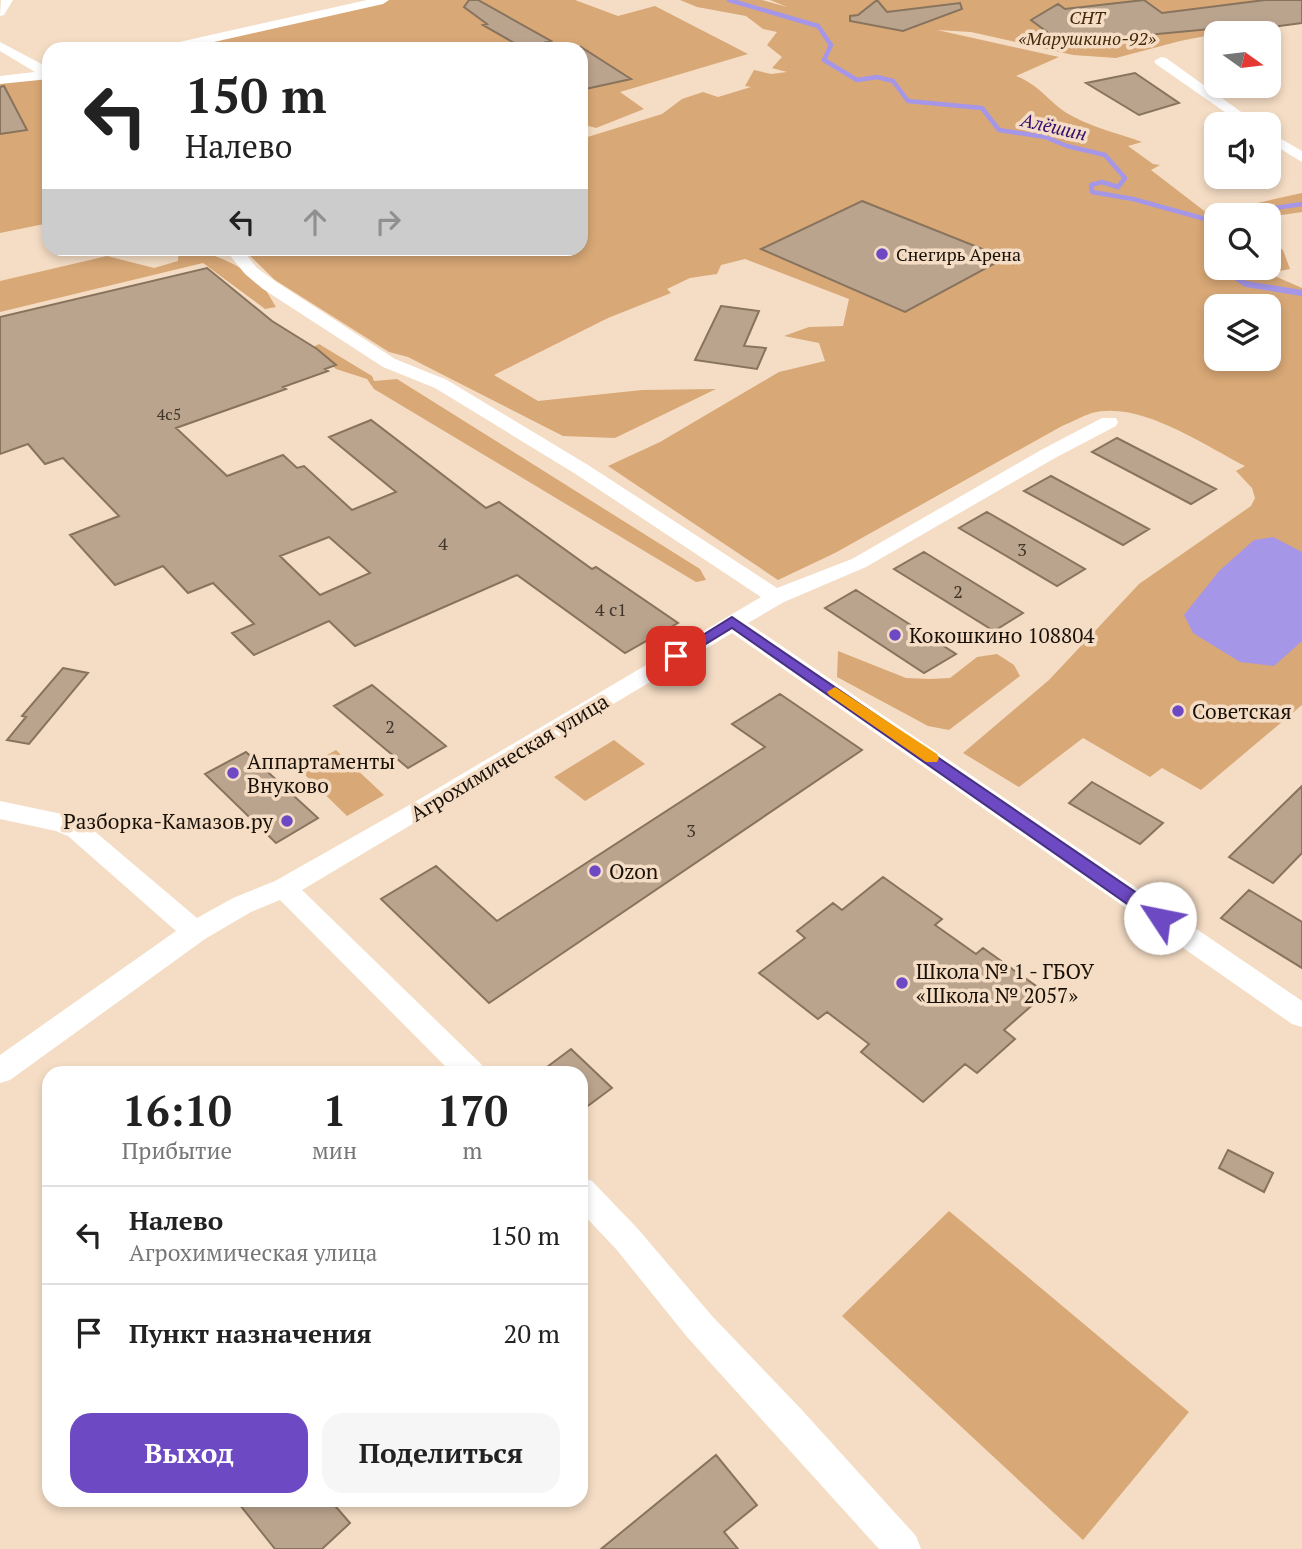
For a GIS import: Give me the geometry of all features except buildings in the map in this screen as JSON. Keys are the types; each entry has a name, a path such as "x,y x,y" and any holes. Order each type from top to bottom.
{"street":[{"path":"0,12 7,0"},
{"path":"197,42 383,0"},
{"path":"0,46 17,54 31,68 42,72"},
{"path":"1161,61 1234,112"},
{"path":"0,80 42,75"},
{"path":"1281,144 1302,158"},
{"path":"239,256 251,271 269,285 389,363 441,384 465,398 581,469 776,597"},
{"name":"Агрохимическая улица","path":"0,1071 195,932 242,905 284,888 422,809 776,597 859,563 1109,422"},
{"path":"732,622 1302,1016"},
{"path":"0,810 62,823 77,830 195,932"},
{"path":"284,888 464,1066"},
{"path":"588,1198 700,1327 789,1421 903,1549"}],"green space":[{"path":"374,0 575,0 618,16 655,6 748,54 620,92 644,109 596,128 588,126 588,42 193,42"},
{"name":"СНТ «Марушкино-92»","path":"680,0 762,0 787,7 770,0 1302,0 1302,17 1281,21 1204,21 1204,36 1116,58 1073,55 971,32 937,30 1059,57 1016,76 1074,117 1142,142 1128,146 1153,164 1160,165 1151,170 1204,211 1204,280 1281,279 1302,288 1302,705 1201,790 1162,768 1150,777 1083,738 1019,787 963,753 1049,680 1139,584 1251,506 1255,498 1252,488 1236,471 1245,466 1171,427 1150,419 1130,413 1092,413 1062,426 835,553 778,580 608,466 660,442 779,372 825,361 819,343 784,336 809,327 843,326 849,299 745,259 721,265 717,274 690,278 667,289 671,293 608,318 494,375 538,401 642,390 716,389 615,438 563,436 408,357 389,352 275,280 250,256 588,256 588,137 662,114 682,99 703,92 718,97 751,87 745,86 754,70 771,74 787,72 772,68 782,57 767,45 777,32 763,29 746,16 697,7"},
{"path":"42,75 42,224 0,233 0,80"},
{"path":"1302,193 1302,212 1281,215 1281,203 1257,203"},
{"path":"1281,249 1283,250 1290,269 1281,271"},
{"path":"107,256 154,268 178,261 178,256 213,256 233,264 262,285 276,307 265,309 203,263 0,312 0,281"},
{"path":"319,344 372,376 374,381 397,379 700,569 706,580 696,582 374,389 367,379 336,369 311,348"},
{"path":"838,651 906,678 930,679 950,678 977,657 997,654 1014,665 1020,676 949,730 928,726 837,677"},
{"path":"614,740 645,764 585,801 554,777"},
{"path":"336,750 384,795 347,816 300,770"},
{"path":"949,1211 1189,1412 1083,1540 842,1316"}],"shaded area":[{"path":"1273,537 1302,552 1302,641 1274,666 1240,662 1193,633 1184,615 1219,571 1254,540"}],"waterway":[{"name":"Алёшин","path":"729,0 818,26 831,45 824,60 857,80 877,77 893,81 908,101 982,108 999,130 1045,137 1067,146 1105,155 1125,178 1118,187 1102,182 1091,185 1092,192 1133,199 1204,219"},
{"path":"1281,207 1302,204"},
{"name":"Алёшин","path":"1240,280 1246,284 1302,293"}],"slow traffic":[{"path":"835,692 931,758"}],"place":[{"name":"Снегирь Арена","path":"882,254"},
{"name":"Кокошкино 108804","path":"895,635"},
{"name":"Советская","path":"1178,711"},
{"name":"Аппартаменты Внуково","path":"233,773"},
{"name":"Разборка-Камазов.ру","path":"287,821"},
{"name":"Ozon","path":"595,871"},
{"name":"Школа № 1 - ГБОУ «Школа № 2057»","path":"902,983"}],"route":[{"path":"676,656 732,622 1160,918"}]}
